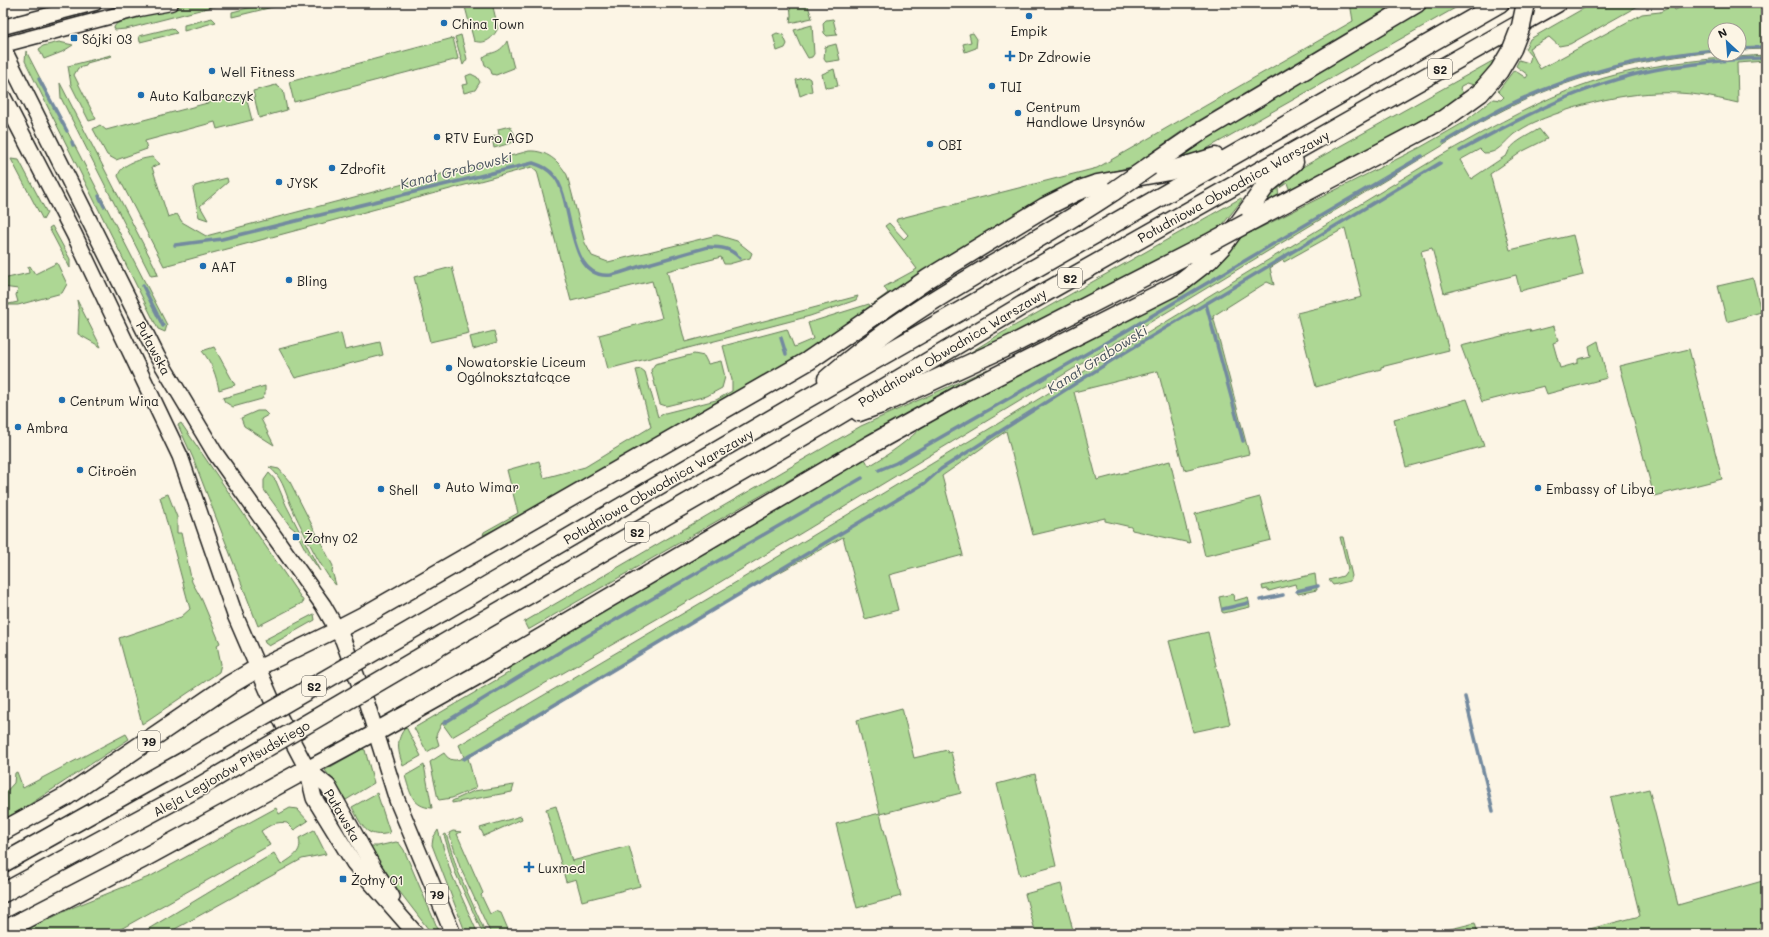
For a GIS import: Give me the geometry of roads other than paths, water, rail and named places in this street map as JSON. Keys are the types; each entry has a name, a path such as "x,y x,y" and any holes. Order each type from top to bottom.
{"highway":[{"path":"801,402 853,355 920,308 1114,191 1200,132 1417,3"},
{"name":"Południowa Obwodnica Warszawy","path":"3,863 185,761 801,402 1500,3"},
{"path":"819,427 884,403 1015,343 1206,245 1444,119 1480,93 1499,71 1512,49 1521,26 1526,3"},
{"name":"Południowa Obwodnica Warszawy","path":"455,637 819,427 1023,305 1557,3"},
{"path":"376,732 490,668 868,446 965,392 1178,284 1202,267 1224,244 1267,184 1324,136"},
{"path":"338,629 369,613 802,365 929,278 1045,207 1077,191 1097,184 1169,171 1251,144"},
{"name":"Aleja Legionów Piłsudskiego","path":"3,893 199,787 455,637"},
{"name":"79","path":"3,831 65,796 231,684 258,668"},
{"path":"3,931 142,859 307,769"}],"main road":[{"path":"3,27 94,3"},
{"path":"3,45 139,9 171,3"},
{"name":"Puławska","path":"3,48 161,362 216,453 323,605 338,629"},
{"name":"Puławska","path":"3,97 77,241 174,444 190,485 222,580 277,712 307,769 328,786 406,922 416,934"},
{"name":"79","path":"258,668 338,629 365,697 397,800 453,934"},
{"path":"307,769 376,732"}],"waterway":[{"path":"1747,48 1766,47"},
{"path":"1444,142 1504,107 1538,92 1587,74 1662,57 1707,51"},
{"path":"1460,151 1506,126 1554,103 1628,76 1670,67 1731,60 1766,58"},
{"path":"39,79 67,131"},
{"path":"879,470 896,463 1126,331 1422,156"},
{"name":"Kanał Grabowski","path":"175,245 222,239 533,163 545,168 555,177 561,188 573,237 579,253 586,266 596,273 611,275 708,247 726,249 733,252 740,258"},
{"name":"Kanał Grabowski","path":"464,759 925,483 941,469 1114,359 1440,163"},
{"path":"99,196 104,206"},
{"path":"143,286 163,326"},
{"name":"Kanał Grabowski","path":"1206,304 1243,441"},
{"name":"Kanał Grabowski","path":"781,338 786,354"},
{"path":"444,723 563,650 862,478"},
{"name":"Kanał Grabowski","path":"1297,591 1318,586"},
{"path":"1260,600 1283,595"},
{"path":"1223,609 1248,603"},
{"path":"1465,697 1493,811"}],"place":[{"name":"Empik","path":"1029,16"},
{"name":"China Town","path":"444,23"},
{"name":"Sójki 03","path":"74,38"},
{"name":"Dr Zdrowie","path":"1010,56"},
{"name":"Well Fitness","path":"212,71"},
{"name":"TUI","path":"992,86"},
{"name":"Auto Kalbarczyk","path":"141,95"},
{"name":"Centrum Handlowe Ursynów","path":"1018,113"},
{"name":"RTV Euro AGD","path":"437,137"},
{"name":"OBI","path":"930,144"},
{"name":"Zdrofit","path":"332,168"},
{"name":"JYSK","path":"279,182"},
{"name":"AAT","path":"203,266"},
{"name":"Bling","path":"289,280"},
{"name":"Nowatorskie Liceum Ogólnokształcące","path":"449,368"},
{"name":"Centrum Wina","path":"62,400"},
{"name":"Ambra","path":"18,427"},
{"name":"Citroën","path":"80,470"},
{"name":"Auto Wimar","path":"437,486"},
{"name":"Embassy of Libya","path":"1538,488"},
{"name":"Shell","path":"381,489"},
{"name":"Żołny 02","path":"296,537"},
{"name":"Luxmed","path":"529,867"},
{"name":"Żołny 01","path":"343,879"}]}
